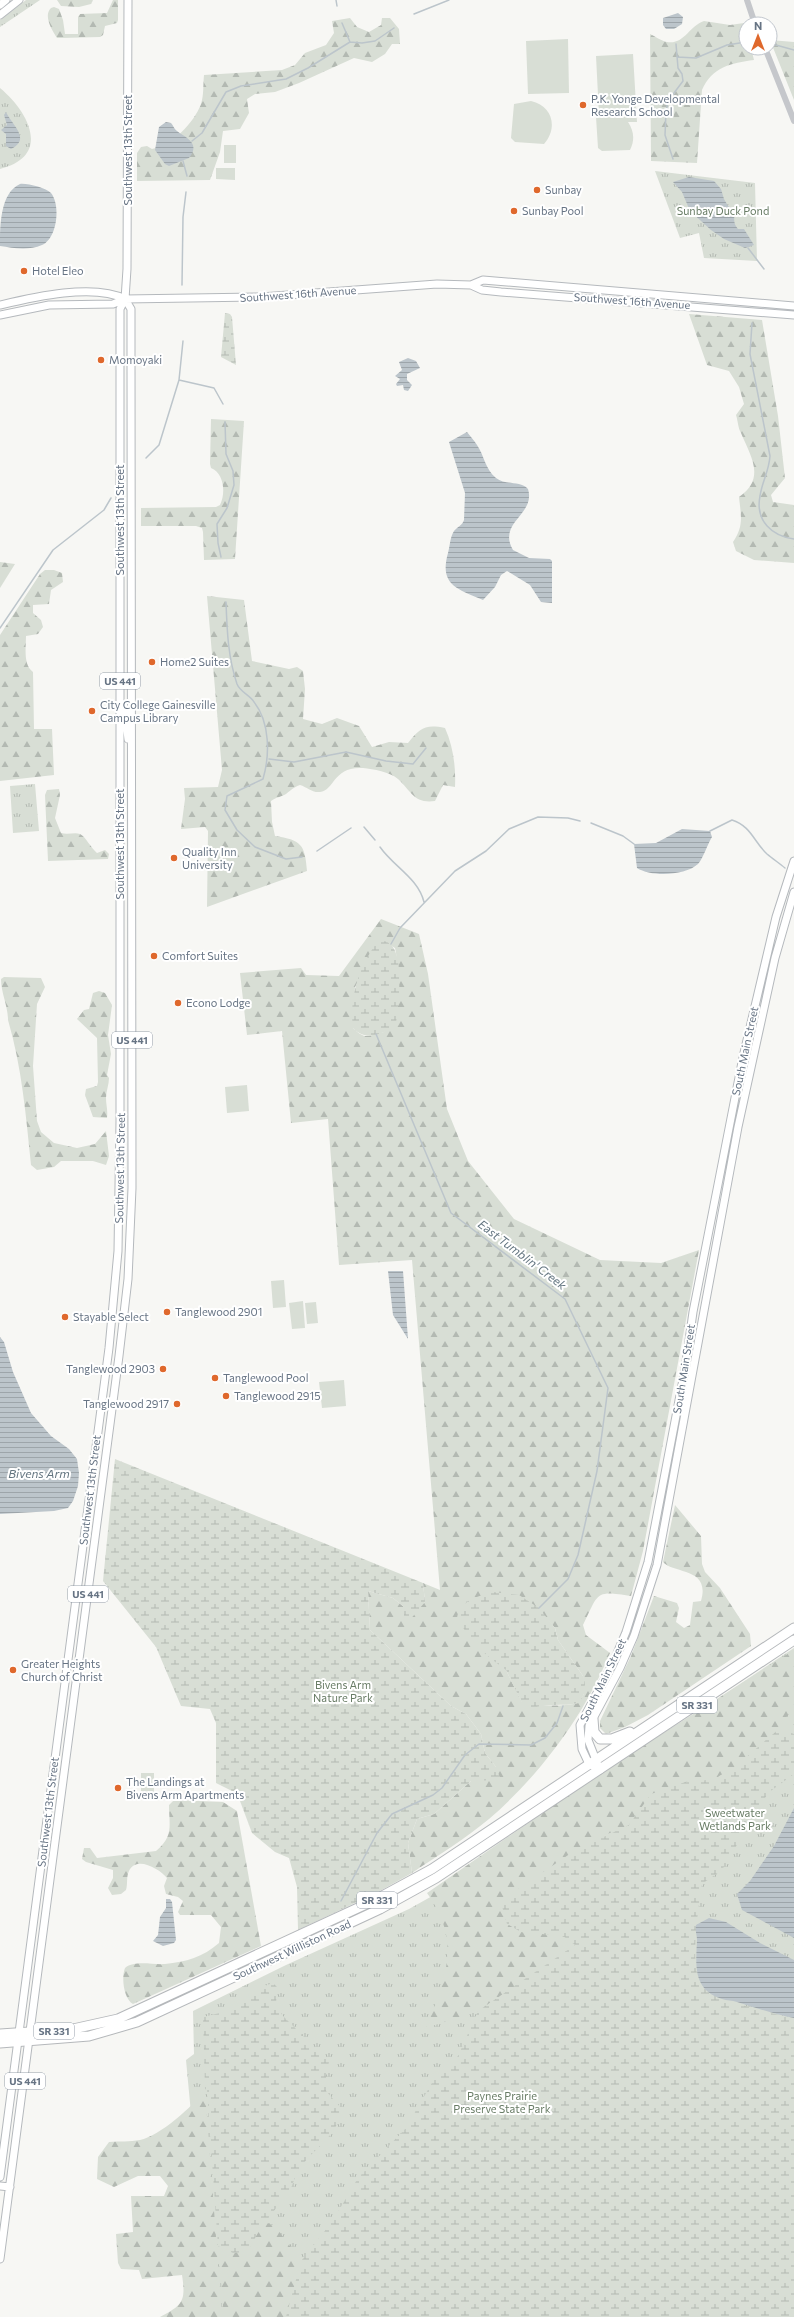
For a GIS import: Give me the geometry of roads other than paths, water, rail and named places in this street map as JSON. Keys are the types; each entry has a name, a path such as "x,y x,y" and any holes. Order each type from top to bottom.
{"highway":[{"name":"SR 331","path":"589,1764 794,1629"},
{"name":"SR 331","path":"600,1770 794,1640"},
{"path":"593,1719 597,1736 605,1740 647,1726"},
{"name":"Southwest Williston Road","path":"31,2037 81,2028 118,2019 337,1919 418,1878 589,1764"},
{"name":"Southwest Williston Road","path":"0,2034 18,2037 89,2036 122,2028 394,1902 436,1878 600,1770"},
{"path":"337,1919 341,1927"},
{"name":"Southwest Williston Road","path":"0,2043 18,2037"}],"main road":[{"path":"0,5 6,0"},
{"path":"0,15 19,0"},
{"name":"Southwest 13th Street","path":"18,2037 109,1348 116,1275 120,1180 120,310 125,299 128,227 128,0"},
{"name":"Southwest 16th Avenue","path":"471,285 483,280 794,306"},
{"name":"Southwest 16th Avenue","path":"0,315 49,305 113,304 125,299 261,298 437,284 471,285 488,290 794,315"},
{"name":"Southwest 16th Avenue","path":"0,305 65,293 113,293 125,299"},
{"name":"Southwest 13th Street","path":"31,2037 128,1279 132,1188 131,308 125,299"},
{"path":"120,688 132,688"},
{"path":"120,701 124,705 128,742 131,746"},
{"path":"120,805 132,805"},
{"name":"South Main Street","path":"589,1764 580,1742 580,1725 620,1648 644,1578 685,1369 693,1312 742,1058 776,917 794,861"},
{"name":"South Main Street","path":"600,1770 597,1759 590,1747 588,1734 593,1719 630,1645 652,1580 673,1478 738,1127 776,958 794,892"},
{"path":"664,1477 673,1478"},
{"path":"644,1578 652,1580"},
{"path":"620,1648 630,1645"},
{"path":"589,1764 600,1770"},
{"path":"53,1769 65,1771"},
{"path":"38,1887 50,1892"},
{"name":"US 441","path":"0,2173 18,2037"},
{"name":"US 441","path":"0,2259 31,2037"},
{"path":"0,2173 6,2159 16,2149"},
{"path":"0,2186 10,2187"}],"street":[{"path":"747,0 753,16"},
{"path":"768,56 794,121"},
{"path":"794,306 794,315"}],"water":[{"path":"678,13 683,17 682,24 674,29 666,29 663,25 663,18"},
{"path":"6,112 20,136 20,141 11,149 6,146 6,134 1,130 7,125 4,115"},
{"path":"166,122 171,123 176,130 193,145 192,153 189,158 169,166 165,164 155,150 159,127"},
{"name":"Sunbay Duck Pond","path":"689,177 714,181 721,189 728,206 735,212 734,221 736,227 738,229 744,229 754,245 745,248 724,239 711,230 690,211 682,192 673,182"},
{"path":"20,184 27,184 45,189 51,193 56,205 56,221 51,236 47,242 37,247 10,248 0,246 2,211 8,195 13,188"},
{"path":"408,358 416,361 420,368 407,374 407,380 412,385 408,391 404,390 403,385 397,386 396,384 400,379 395,376 402,370 399,362"},
{"path":"467,432 475,441 489,470 496,478 504,482 525,486 528,489 529,498 527,506 513,525 509,540 513,550 529,558 550,559 552,561 552,603 541,602 530,585 507,571 501,575 495,587 483,600 458,589 448,579 446,564 453,533 464,520 465,493 449,442"},
{"path":"682,829 710,831 712,837 702,859 698,864 685,871 668,874 651,873 637,868 634,844 656,843"},
{"path":"388,1271 403,1271 408,1339 393,1315"},
{"name":"Bivens Arm","path":"0,1337 4,1342 13,1372 31,1413 51,1436 69,1449 77,1459 79,1473 78,1486 73,1501 68,1508 54,1511 0,1514"},
{"path":"794,1808 794,1938 742,1910 737,1894 750,1881 774,1846"},
{"path":"166,1899 170,1899 172,1902 176,1940 174,1943 163,1946 153,1941 158,1935 160,1917 166,1908"},
{"path":"709,1918 726,1922 760,1943 794,1960 794,2018 772,2013 735,2001 724,2000 712,1995 705,1989 698,1975 696,1958 696,1925"}],"waterway":[{"path":"336,0 337,6"},
{"path":"414,14 449,0"},
{"path":"342,23 350,42"},
{"path":"192,141 202,133 226,92 241,86 286,79 308,68 350,42 362,43 375,41 394,28"},
{"path":"677,57 696,58 727,45 738,43"},
{"path":"673,159 665,135 668,101 683,81 682,74 678,68 676,44"},
{"path":"778,46 794,50"},
{"path":"183,161 187,176"},
{"path":"182,285 183,217 186,192"},
{"path":"748,248 764,269"},
{"path":"752,323 750,354 770,456 760,496 760,513 763,520 772,531 779,535 794,539"},
{"path":"146,458 159,445 179,380 183,341"},
{"path":"179,380 214,388 223,404"},
{"path":"221,557 218,543 217,524 227,508 234,485 233,471 226,454 225,422"},
{"path":"0,628 53,550 104,510 111,498"},
{"path":"226,602 228,644 234,674 238,687 252,700 263,719 267,739 267,760 263,779 227,796 225,810 237,830 255,847 286,859 302,857"},
{"path":"269,759 294,762 346,752 386,761 413,764 426,748"},
{"path":"391,944 400,928 455,871 486,851 509,829 538,817 568,818 580,821"},
{"path":"710,831 732,820 744,826 767,854 785,868"},
{"path":"591,823 623,836 634,844"},
{"path":"364,827 375,840"},
{"path":"317,851 351,828"},
{"path":"380,847 417,886 424,902"},
{"name":"East Tumblin' Creek","path":"376,1034 451,1213 565,1299 608,1388 597,1471 578,1555 568,1579 539,1608"},
{"name":"East Tumblin' Creek","path":"341,1901 377,1833 392,1814 433,1795 442,1788 465,1755 479,1744 531,1745 545,1738 557,1723 563,1706"}],"place":[{"name":"P.K. Yonge Developmental Research School","path":"583,105"},
{"name":"Sunbay","path":"537,190"},
{"name":"Sunbay Pool","path":"514,211"},
{"name":"Hotel Eleo","path":"24,271"},
{"name":"Momoyaki","path":"101,360"},
{"name":"Home2 Suites","path":"152,662"},
{"name":"City College Gainesville Campus Library","path":"92,711"},
{"name":"Quality Inn University","path":"174,858"},
{"name":"Comfort Suites","path":"154,956"},
{"name":"Econo Lodge","path":"178,1003"},
{"name":"Tanglewood 2901","path":"167,1312"},
{"name":"Stayable Select","path":"65,1317"},
{"name":"Tanglewood 2903","path":"163,1369"},
{"name":"Tanglewood Pool","path":"215,1378"},
{"name":"Tanglewood 2915","path":"226,1396"},
{"name":"Tanglewood 2917","path":"177,1404"},
{"name":"Greater Heights Church of Christ","path":"13,1670"},
{"name":"The Landings at Bivens Arm Apartments","path":"118,1788"}],"park label":[{"name":"Bivens Arm Nature Park","path":"343,1691"},
{"name":"Sweetwater Wetlands Park","path":"735,1819"},
{"name":"Paynes Prairie Preserve State Park","path":"502,2102"}]}
